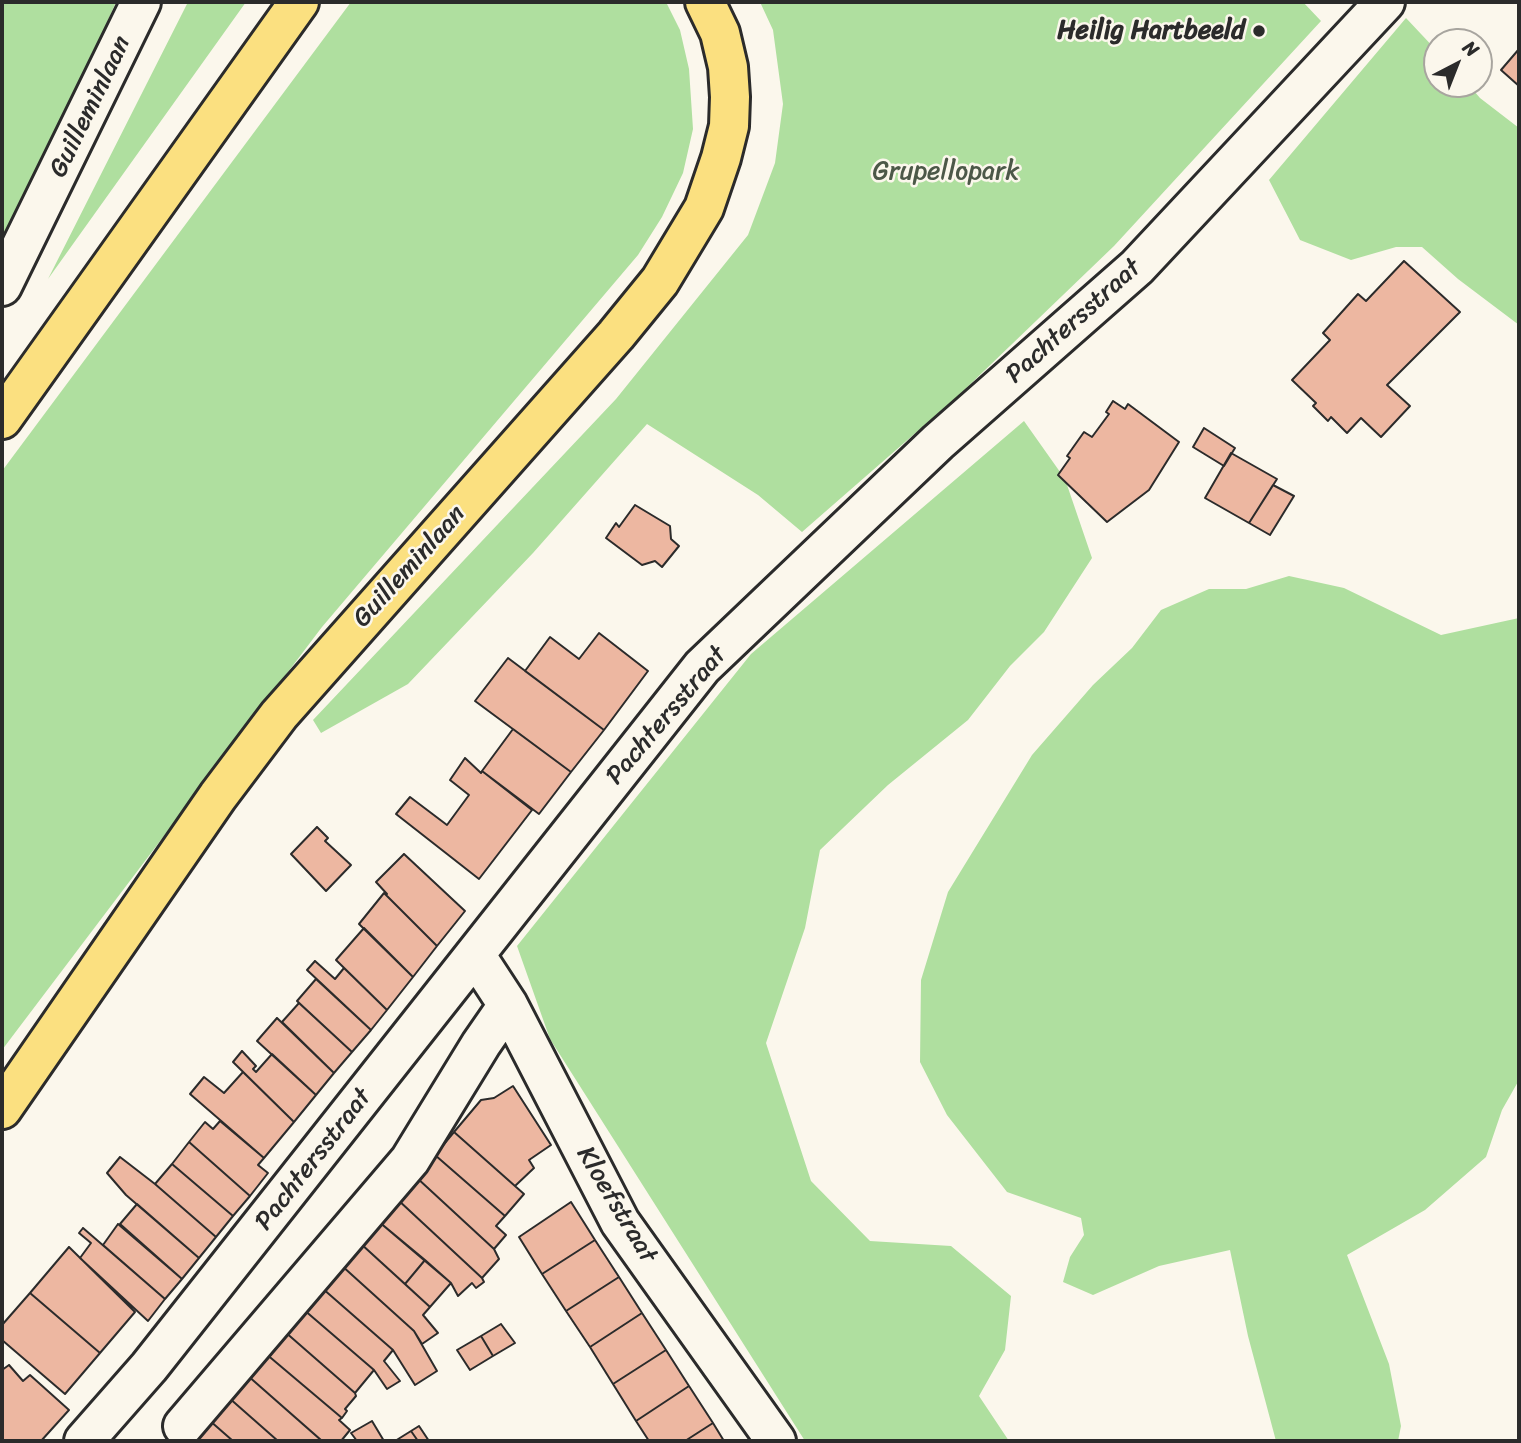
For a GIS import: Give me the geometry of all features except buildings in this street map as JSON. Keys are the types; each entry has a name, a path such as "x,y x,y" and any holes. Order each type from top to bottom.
{"main road":[{"path":"2,419 299,2"},
{"name":"Guilleminlaan","path":"2,1109 218,796 279,715 616,335 660,281 704,208 729,126 728,67 720,33 705,2"}],"street":[{"name":"Guilleminlaan","path":"2,286 141,2"},
{"name":"Pachtersstraat","path":"84,1441 156,1360 702,667 938,442 1137,267 1385,2"},
{"name":"Kloefstraat","path":"476,956 508,1005 620,1222 776,1441"},
{"path":"183,1426 410,1160 508,1005"}],"green space":[{"path":"2,2 116,2 20,219 2,252"},
{"path":"188,2 246,2 48,279"},
{"path":"351,2 666,2 680,30 689,69 693,129 683,173 662,217 638,255 322,627 2,1050 2,471"},
{"name":"Grupellopark","path":"760,2 1303,2 1321,21 1114,246 959,395 802,532 758,495 647,424 533,553 408,684 321,733 313,720 616,399 748,235 775,163 783,104 773,30"},
{"path":"1406,18 1423,36 1423,98 1480,98 1519,128 1519,325 1458,279 1422,247 1396,247 1351,260 1300,240 1269,180"},
{"path":"1024,421 1065,479 1092,558 1044,632 1010,666 968,720 888,785 820,850 805,928 766,1043 811,1181 870,1241 951,1246 1011,1296 1005,1350 979,1396 1009,1441 805,1441 550,1039 517,946 751,654"},
{"path":"1289,576 1344,588 1441,635 1519,618 1519,1080 1502,1110 1486,1157 1425,1210 1347,1255 1389,1364 1401,1426 1398,1441 1276,1441 1248,1336 1230,1250 1159,1266 1093,1295 1063,1282 1070,1257 1084,1235 1081,1218 1007,1192 947,1115 920,1062 921,980 948,892 1032,755 1093,685 1132,648 1161,610 1209,589 1246,589"}],"place":[{"name":"Heilig Hartbeeld","path":"1259,31"}]}
